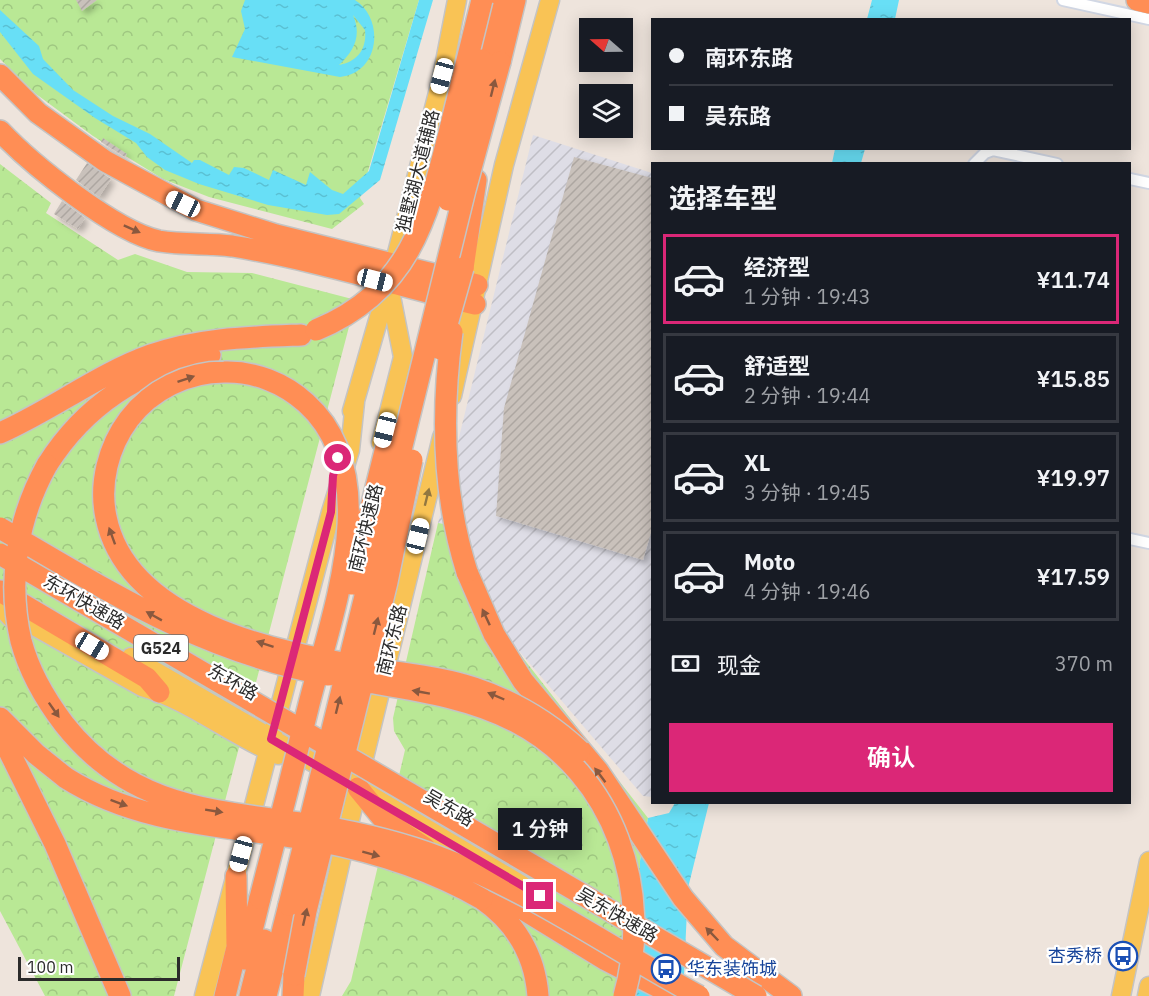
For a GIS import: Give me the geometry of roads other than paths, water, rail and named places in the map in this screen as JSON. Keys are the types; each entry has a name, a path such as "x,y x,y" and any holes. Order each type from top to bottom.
{"highway":[{"path":"482,0 438,177 414,243 394,274 368,300 338,320 301,335 192,359 152,372 127,386 92,411 55,453 29,504 18,545 15,574 15,602 22,645 44,694 58,717 85,747 116,772 151,792 201,809 344,830 405,845 440,857 508,888 703,993"},
{"path":"491,61 496,0"},
{"path":"491,61 515,0"},
{"path":"1137,0 1149,3"},
{"name":"南环快速路","path":"266,996 462,202 483,126 491,61"},
{"name":"南环快速路","path":"250,996 491,61"},
{"path":"0,75 38,113 105,161 171,199 225,220 391,275"},
{"path":"483,126 446,377 444,417 447,477 456,534 467,572 494,633 534,696 611,790 664,873 704,926 742,962 791,996"},
{"path":"0,131 23,155 82,200 124,226 159,241 232,246 391,275 476,295"},
{"path":"293,996 297,953 306,911 387,582 411,466 463,268"},
{"path":"0,433 90,383 150,356 184,346 232,338 301,335"},
{"path":"236,996 315,678 318,667 321,655 333,609 348,530 348,484 334,436 301,398 275,382 246,374 215,372 186,378 158,392 142,405 123,428 110,456 104,485 106,516 115,545 131,571 149,590 171,605 205,622 284,650 320,658 331,660 342,663 441,679 483,691 540,719 580,750"},
{"path":"0,528 104,588 204,640 291,668 462,701 516,722 543,740 567,760 597,798 613,825 625,855 632,886 635,926 632,964 624,996"},
{"name":"东环快速路","path":"0,554 313,745"},
{"name":"东环快速路","path":"0,570 313,745"},
{"path":"0,591 147,678 159,692"},
{"path":"0,718 49,765 80,786 121,804 185,822 341,846 400,862 459,886 489,904 514,929 531,961 538,996"},
{"path":"0,733 55,844 120,996"},
{"name":"吴东快速路","path":"313,745 728,996"},
{"name":"吴东快速路","path":"313,745 756,996"},
{"path":"358,788 385,821 399,831 564,935 676,996"},
{"path":"225,996 237,947 236,876"}],"main road":[{"name":"独墅湖大道辅路","path":"391,275 442,76 457,0"},
{"name":"独墅湖大道辅路","path":"442,76 468,0"},
{"path":"476,295 542,0"},
{"path":"519,108 550,0"},
{"path":"204,996 331,512 333,476 379,309 391,275"},
{"path":"313,745 403,357 391,275"},
{"name":"南环东路","path":"310,996 364,758 476,295"},
{"name":"东环路","path":"0,545 279,709"},
{"name":"东环路","path":"0,580 270,745"},
{"path":"0,606 11,618 27,622 142,687 159,692 243,740 270,745 358,788"},
{"name":"吴东路","path":"279,709 358,788 703,993"},
{"name":"吴东路","path":"270,745 313,745 364,758 774,996"},
{"path":"1121,996 1149,861"},
{"path":"1147,996 1149,986"}],"street":[{"path":"1063,0 1149,19"},
{"path":"976,162 985,153 993,150 1048,162"},
{"path":"1131,179 1149,183"},
{"path":"1131,539 1149,543"}],"water":[{"path":"245,0 355,0 365,9 371,19 374,44 363,66 353,73 340,77 232,57 245,29 241,11","holes":["353,15 365,30 363,48 360,53 351,61 339,65 355,43 357,30"]},
{"path":"419,0 433,0 380,180 339,214 327,215 268,205 199,184 165,170 147,157 136,143 95,118 33,74 0,32 0,10 39,46 43,59 73,90 113,116 150,134 192,163 194,160 200,160 229,175 234,167 244,168 269,180 273,170 306,185 310,172 332,190 343,194 369,171"},
{"path":"872,0 899,0 895,18 867,18"},
{"path":"835,150 865,150 861,162 832,162"},
{"path":"674,804 709,804 688,888 683,996 617,996 640,897 640,861 648,818 669,813"}],"place":[{"name":"杏秀桥","path":"1123,956"},
{"name":"华东装饰城","path":"666,969"}]}
